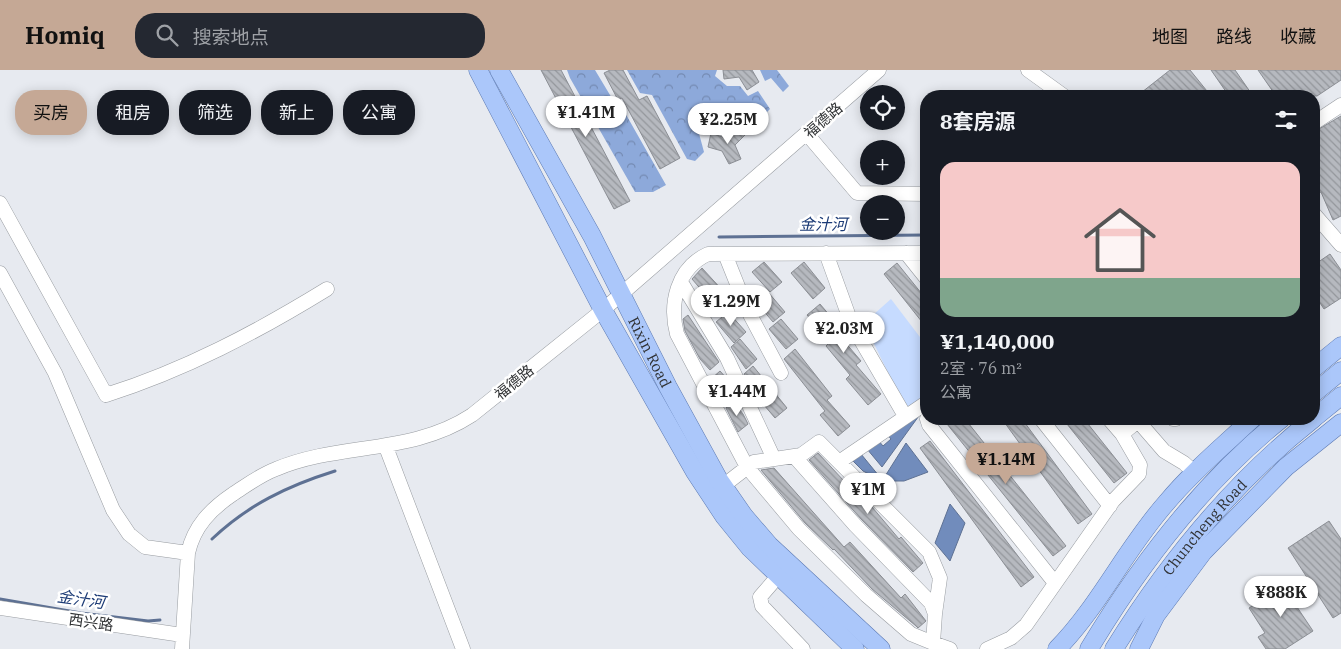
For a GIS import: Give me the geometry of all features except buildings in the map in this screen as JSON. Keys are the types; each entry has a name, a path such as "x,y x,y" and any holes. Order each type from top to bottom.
{"main road":[{"name":"Rixin Road","path":"478,70 603,310 695,472 724,516 750,548 855,649"},
{"name":"Rixin Road","path":"498,70 592,236 620,294 723,486 744,516 769,545 881,649"},
{"path":"1320,363 1341,346"},
{"path":"1320,388 1341,371"},
{"name":"Chuncheng Road","path":"1320,412 1341,396"},
{"path":"1140,649 1156,615 1203,552 1286,467 1341,422"},
{"path":"1056,649 1087,615 1167,502 1246,425"},
{"name":"Chuncheng Road","path":"1089,649 1121,596 1170,532 1224,470 1274,425"},
{"name":"Chuncheng Road","path":"1114,649 1138,610 1189,542 1238,486 1305,425"}],"street":[{"name":"福德路","path":"182,642 188,553 192,538 199,525 212,510 258,478 275,469 300,461 386,447 427,437 453,428 472,415 603,310 880,70"},
{"path":"1028,70 1056,90"},
{"path":"1320,119 1341,105"},
{"path":"807,134 857,193 920,194"},
{"path":"0,203 106,395 152,380 230,345 327,289"},
{"path":"1320,221 1341,245"},
{"path":"826,253 852,325 905,416"},
{"path":"906,253 920,270"},
{"path":"920,253 708,254 699,258 686,271 675,295 672,316 677,334 747,467 800,529 866,595 911,634 950,649"},
{"path":"725,254 747,309 781,373"},
{"path":"0,273 55,373 113,510 129,534 145,547 188,553"},
{"path":"681,282 727,358 774,459"},
{"path":"839,462 905,416 920,412"},
{"path":"929,425 1055,583"},
{"path":"1046,425 1110,506"},
{"path":"987,649 1011,638 1026,624 1110,506 1139,474 1140,464 1122,434 1114,425"},
{"path":"1122,434 1133,425"},
{"path":"1143,425 1164,451 1184,463 1195,473"},
{"path":"723,486 754,462 801,454 819,442 929,552 940,578 933,643"},
{"path":"386,447 463,649"},
{"path":"794,456 855,525 921,591 931,603 935,614"},
{"path":"779,576 760,597 762,606 803,649"},
{"name":"西兴路","path":"0,608 182,642"}],"shaded area":[{"path":"891,299 920,337 920,402 907,412 864,323"},
{"path":"920,414 882,467 867,449 878,440 883,446 891,439 886,433"},
{"path":"906,443 928,472 904,481 882,481"},
{"path":"861,454 879,476 877,478 863,471 853,461"},
{"path":"950,504 965,523 950,561 935,543"}],"green space":[{"path":"567,70 595,70 616,105 624,111 666,185 653,192 635,192"},
{"path":"627,70 717,70 715,76 727,86 740,86 748,96 758,91 770,109 765,114 766,125 757,131 746,128 738,119 728,126 719,129 697,126 704,152 695,161 687,159 652,95 640,93"},
{"path":"760,70 777,70 789,86 783,92 771,78 765,81"}],"waterway":[{"name":"金汁河","path":"719,237 920,235"},
{"name":"金汁河","path":"212,539 254,506 284,490 335,471"},
{"name":"金汁河","path":"0,599 81,613 148,621 160,620"}]}
